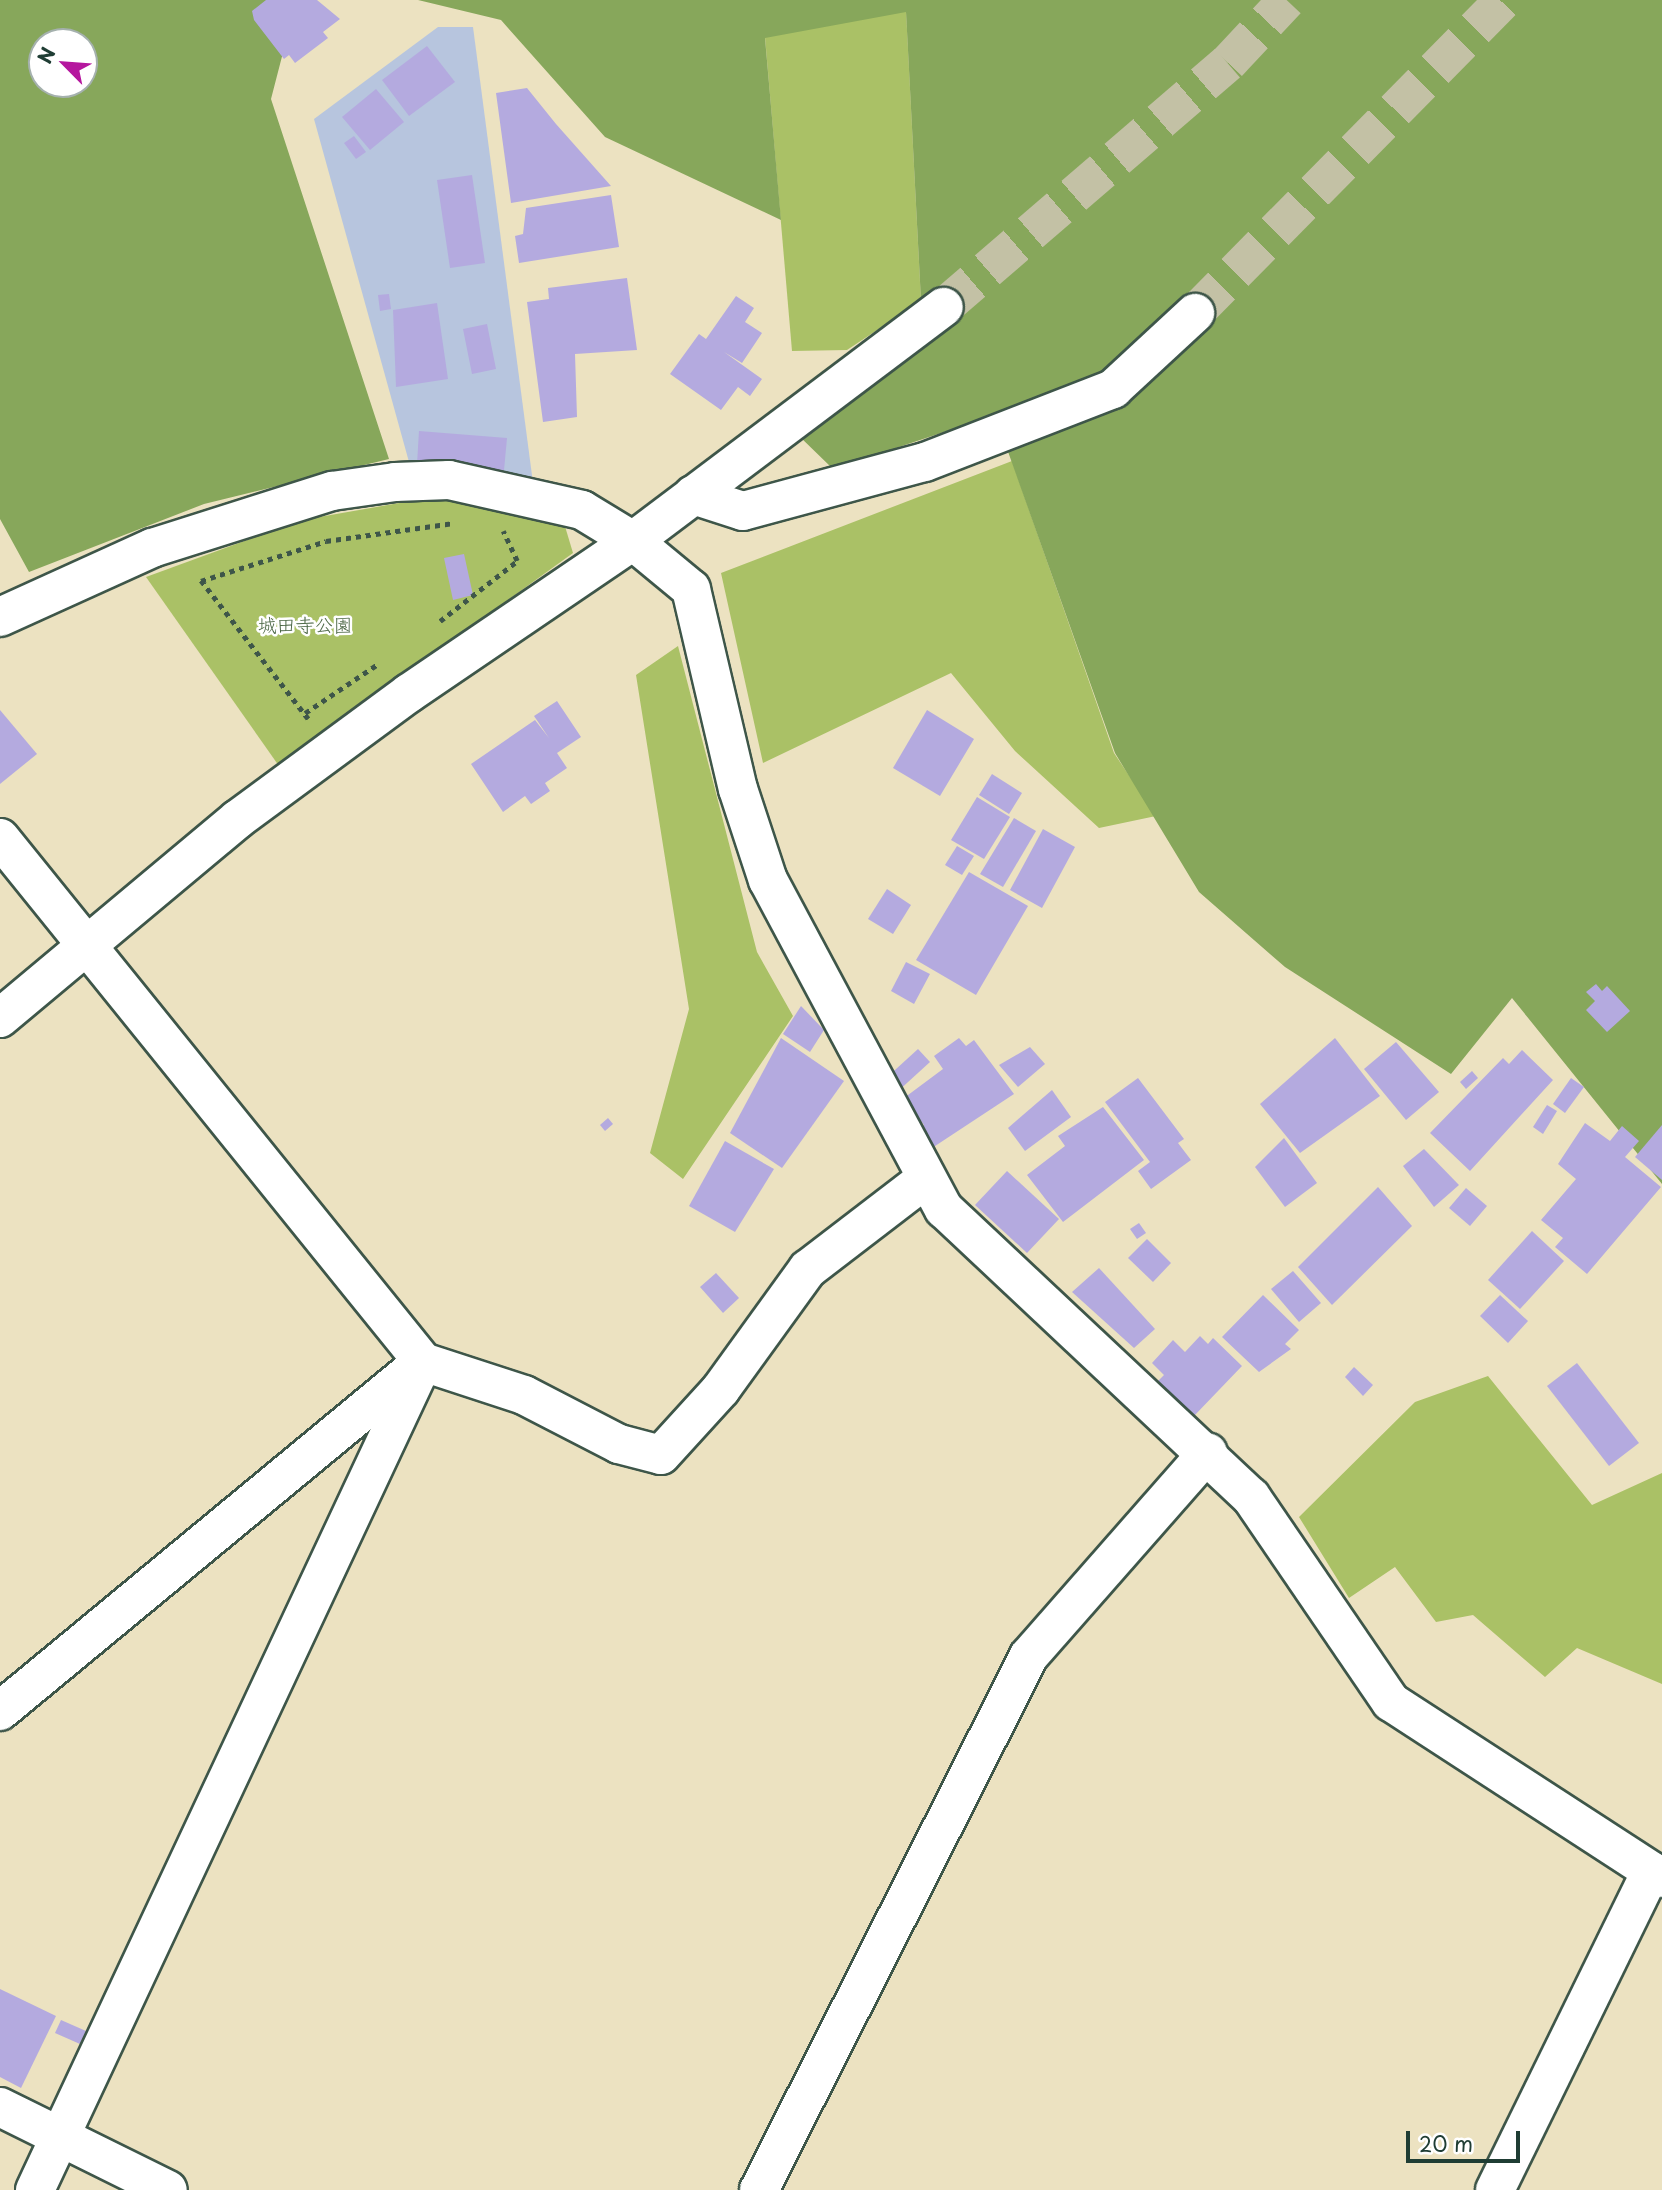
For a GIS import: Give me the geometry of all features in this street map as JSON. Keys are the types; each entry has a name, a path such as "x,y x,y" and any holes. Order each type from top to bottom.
{"street":[{"path":"0,1018 327,754 633,541 944,307"},
{"path":"693,495 743,510 925,462 1113,389 1195,313"},
{"path":"0,617 152,548 332,491 395,482 449,480 582,510 633,541 691,589 738,789 768,880 841,1009 870,1081 924,1180 944,1209 1208,1452 1270,1523 1391,1702 1657,1874 1495,2190"},
{"path":"0,838 85,948 423,1362 524,1395 619,1444 661,1455 721,1389 808,1269 924,1180"},
{"path":"0,1711 423,1362"},
{"path":"35,2190 423,1362"},
{"path":"759,2190 1029,1656 1208,1452"},
{"path":"0,2107 168,2190"}],"path":[{"path":"430,629 517,561 496,517"},
{"path":"327,754 305,713 201,581 326,541 470,521"},
{"path":"305,713 384,660"}],"shaded area":[{"path":"438,27 473,27 533,483 409,462 314,119"}],"green space":[{"path":"0,0 311,0 286,41 271,99 389,459 204,504 29,572 0,519"},
{"path":"418,0 1662,0 1662,1184 1512,998 1451,1074 1285,967 1199,892 1115,753 995,415 833,469 797,434 921,301 906,12 765,38 781,220 605,137 501,20"},
{"path":"906,11 921,301 847,350 792,351 765,37"},
{"path":"1012,461 1114,753 1156,816 1099,828 1015,751 951,673 763,763 721,573"},
{"name":"城田寺公園","path":"445,495 564,523 573,553 279,766 146,577 302,520"},
{"path":"678,646 757,952 793,1016 683,1179 650,1153 689,1009 636,675"},
{"path":"1488,1376 1592,1505 1662,1473 1662,1684 1577,1648 1545,1677 1473,1615 1436,1622 1395,1567 1349,1598 1299,1517 1415,1402"}],"building":[{"path":"266,0 317,0 340,19 323,32 328,38 295,63 289,55 284,59 254,20 252,11"},
{"path":"427,46 455,82 409,116 382,80"},
{"path":"527,88 611,186 511,203 496,93"},
{"path":"376,89 404,122 370,150 342,117"},
{"path":"354,136 366,152 356,159 344,143"},
{"path":"472,175 485,263 450,268 437,180"},
{"path":"611,195 619,247 519,263 515,236 523,234 526,208"},
{"path":"627,278 637,350 575,354 577,417 543,422 527,302 549,299 548,288"},
{"path":"389,294 391,309 380,311 378,295"},
{"path":"736,296 754,308 745,322 762,333 742,363 724,352 762,379 750,396 738,387 721,410 670,374 699,334 706,339"},
{"path":"437,303 448,379 396,387 393,310"},
{"path":"487,324 496,369 472,374 463,329"},
{"path":"419,431 507,438 504,470 417,464"},
{"path":"464,554 473,595 453,600 444,558"},
{"path":"557,701 581,737 557,753 567,768 545,783 550,791 531,804 525,796 503,812 471,764 535,720 549,738 534,716"},
{"path":"0,710 37,754 0,784"},
{"path":"927,710 974,739 940,796 893,768"},
{"path":"992,774 1022,793 1009,814 979,795"},
{"path":"977,797 1010,817 984,859 951,840"},
{"path":"1014,818 1036,831 1003,887 980,874"},
{"path":"1043,829 1075,847 1042,908 1010,890"},
{"path":"957,846 974,856 962,875 945,865"},
{"path":"969,872 1028,906 976,995 916,960"},
{"path":"887,889 911,905 893,934 868,919"},
{"path":"906,962 930,974 914,1004 891,991"},
{"path":"1596,984 1602,991 1607,986 1630,1011 1607,1032 1586,1010 1595,1001 1586,992"},
{"path":"801,1006 824,1030 810,1052 783,1034"},
{"path":"781,1038 844,1081 782,1168 730,1133"},
{"path":"959,1038 966,1046 974,1040 1014,1094 929,1150 916,1132 924,1125 904,1098 943,1069 934,1056"},
{"path":"1335,1038 1380,1096 1300,1153 1260,1104"},
{"path":"1396,1042 1439,1092 1406,1120 1364,1069"},
{"path":"1030,1047 1045,1064 1018,1087 999,1065"},
{"path":"918,1049 930,1062 896,1093 884,1080"},
{"path":"1522,1050 1553,1080 1470,1171 1430,1133 1503,1058 1509,1064"},
{"path":"1472,1071 1478,1078 1466,1089 1460,1082"},
{"path":"1138,1078 1184,1139 1178,1143 1191,1160 1151,1189 1138,1171 1150,1162 1105,1102"},
{"path":"1571,1078 1584,1087 1565,1113 1553,1104"},
{"path":"1052,1090 1071,1117 1025,1151 1008,1128"},
{"path":"1547,1105 1557,1111 1543,1134 1533,1127"},
{"path":"1103,1107 1144,1160 1063,1222 1027,1175 1065,1146 1058,1136"},
{"path":"608,1118 613,1124 605,1131 600,1125"},
{"path":"1585,1123 1610,1141 1622,1126 1639,1141 1625,1157 1661,1187 1587,1274 1555,1247 1563,1238 1541,1220 1576,1179 1558,1164"},
{"path":"1662,1125 1662,1180 1635,1157"},
{"path":"1284,1138 1317,1183 1285,1207 1255,1167"},
{"path":"725,1141 774,1169 735,1232 689,1206"},
{"path":"1424,1149 1459,1185 1434,1207 1403,1166"},
{"path":"1007,1171 1059,1219 1027,1253 975,1205"},
{"path":"1378,1187 1412,1226 1332,1305 1298,1267"},
{"path":"1466,1188 1487,1206 1470,1226 1449,1208"},
{"path":"1139,1223 1146,1233 1137,1239 1130,1229"},
{"path":"1532,1231 1564,1261 1520,1309 1488,1280"},
{"path":"1147,1239 1171,1263 1153,1282 1128,1258"},
{"path":"1099,1268 1155,1329 1134,1348 1072,1292"},
{"path":"1293,1271 1321,1303 1299,1322 1271,1289"},
{"path":"716,1273 739,1298 723,1313 700,1287"},
{"path":"1263,1295 1299,1330 1285,1344 1291,1349 1259,1372 1222,1337"},
{"path":"1500,1295 1528,1321 1508,1343 1480,1316"},
{"path":"1200,1336 1208,1344 1213,1338 1242,1366 1194,1416 1158,1381 1164,1375 1152,1363 1173,1340 1185,1352"},
{"path":"1577,1363 1639,1443 1609,1466 1547,1386"},
{"path":"1354,1367 1373,1385 1363,1396 1345,1377"},
{"path":"0,1989 56,2016 21,2088 0,2077"},
{"path":"61,2020 86,2031 80,2044 55,2033"}],"tunnel":[{"path":"944,307 1228,63 1287,0"},
{"path":"1195,313 1504,0"}]}
